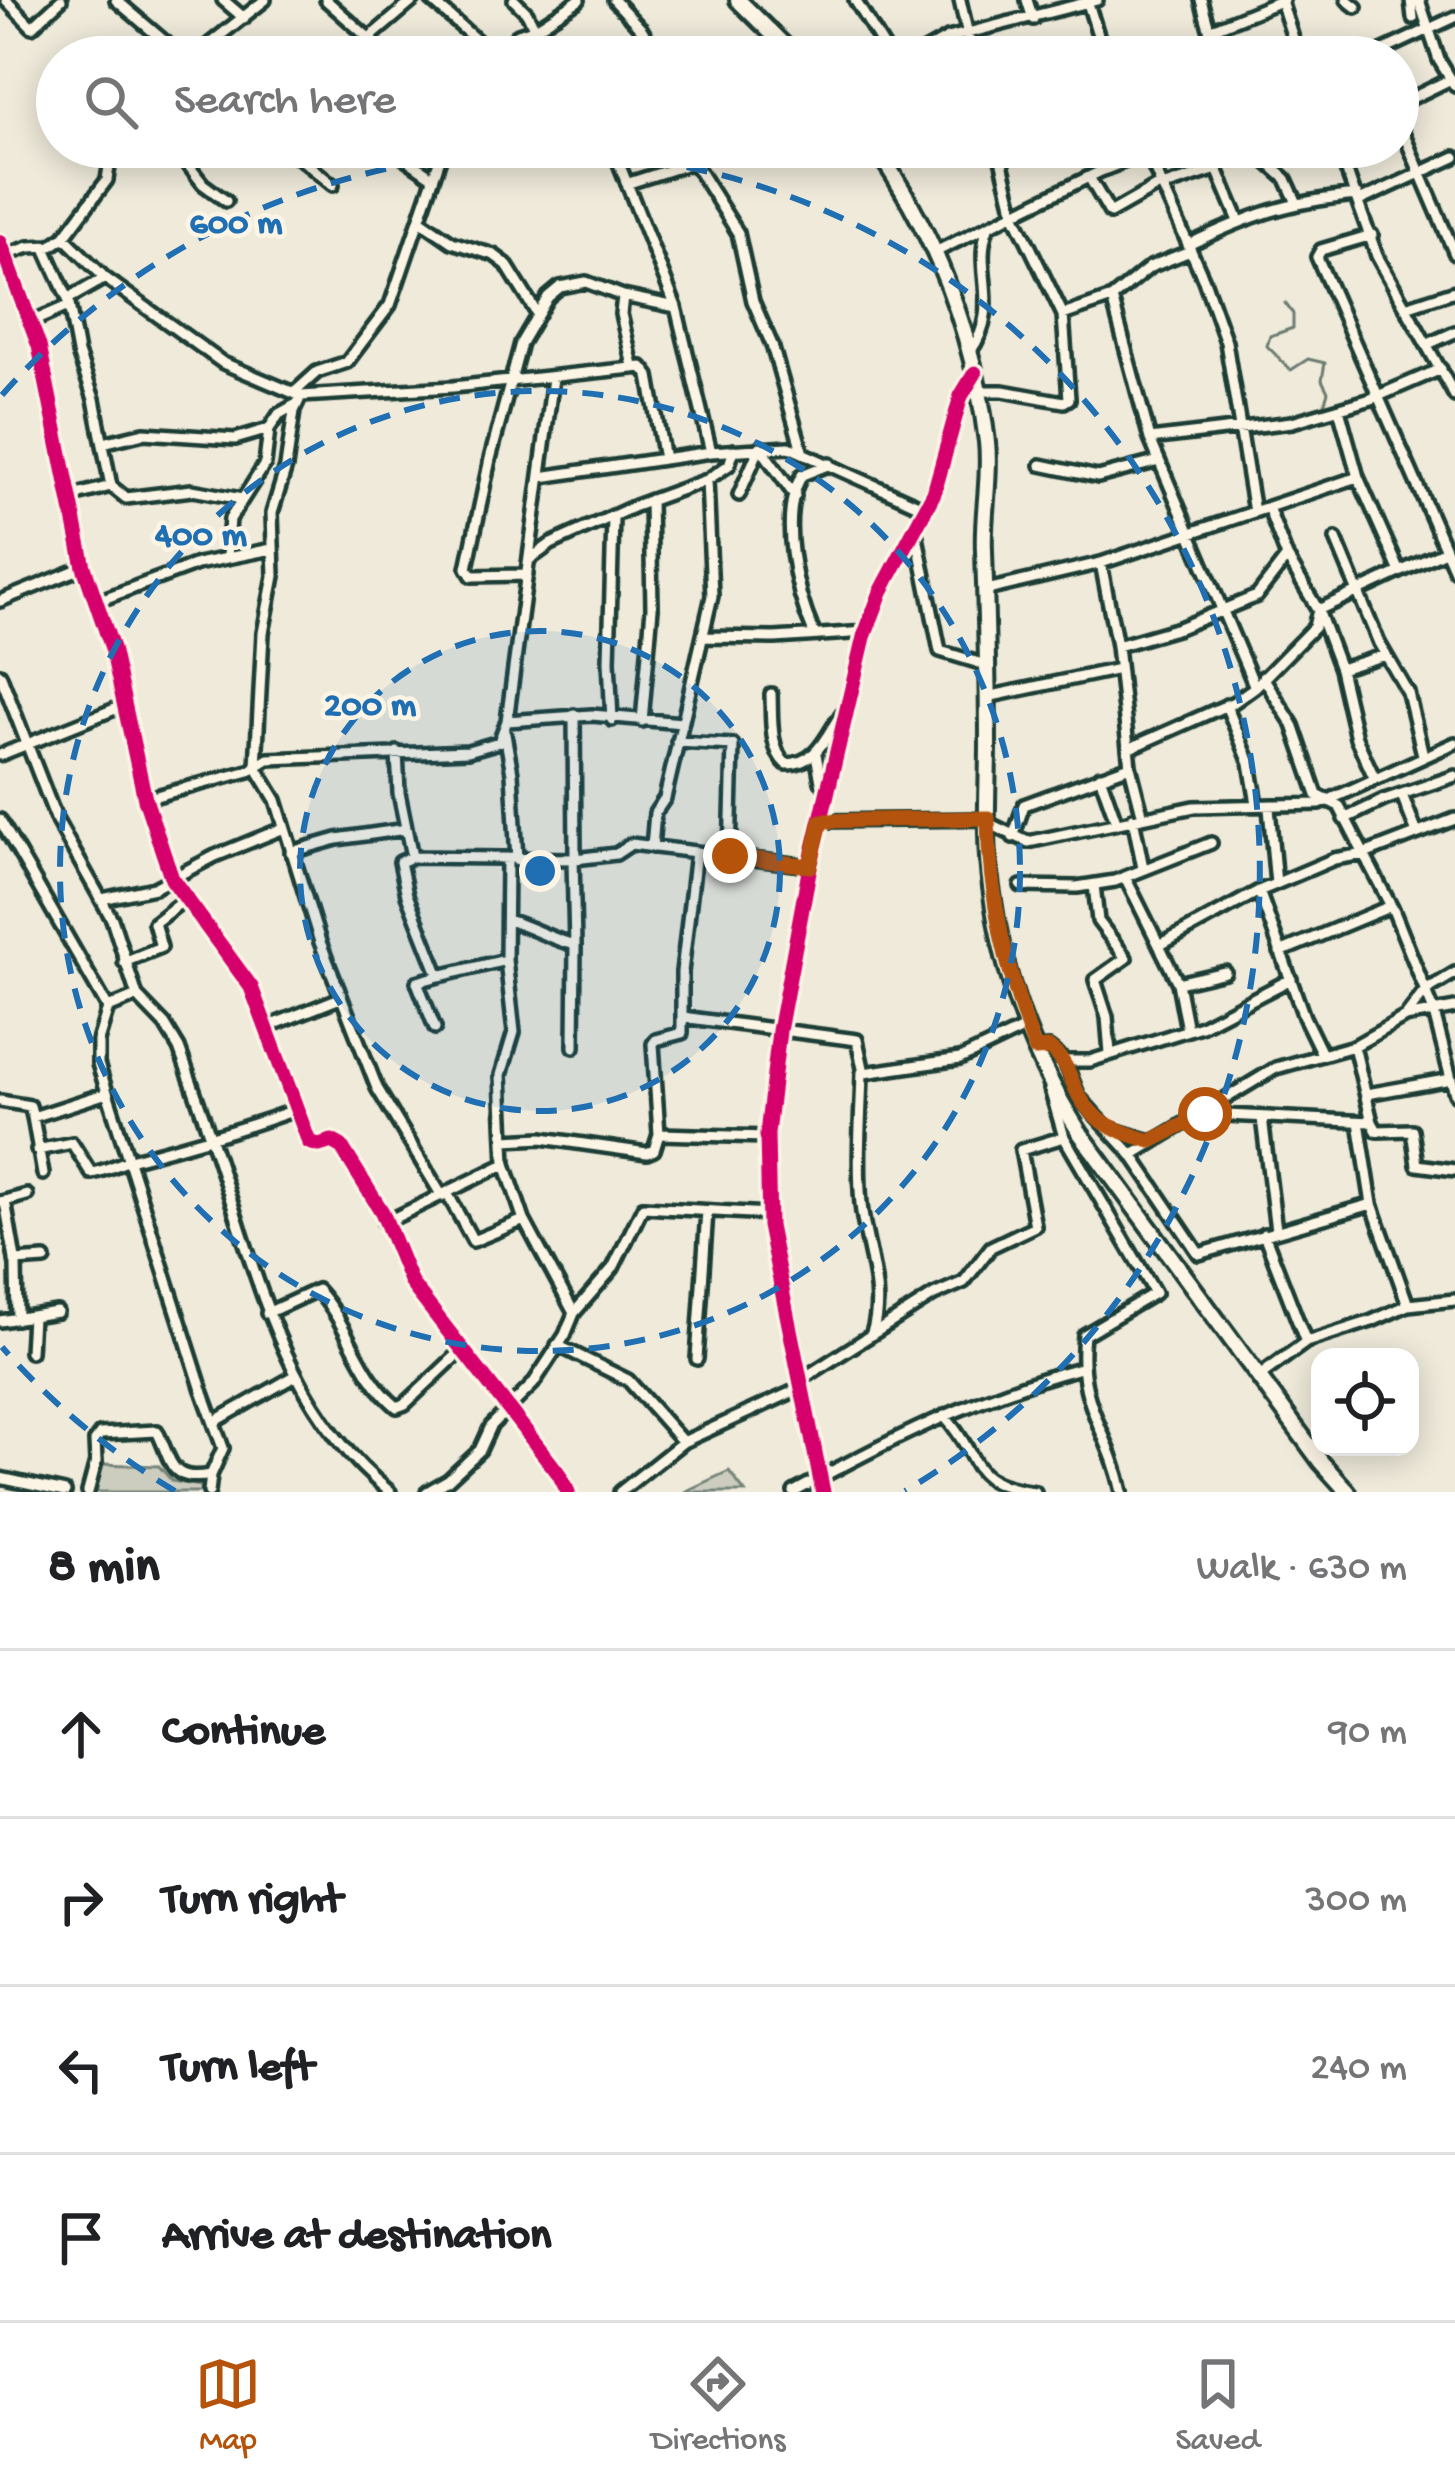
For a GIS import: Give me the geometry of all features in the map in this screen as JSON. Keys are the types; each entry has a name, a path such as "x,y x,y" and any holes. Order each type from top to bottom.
{"main road":[{"path":"737,0 774,36"},
{"path":"887,168 935,252 979,391 988,453 984,549 989,870 998,934 1027,1028 1046,1077 1080,1133 1321,1462 1348,1492"}],"street":[{"path":"6,0 32,27 62,0"},
{"path":"116,0 158,36"},
{"path":"223,0 244,18"},
{"path":"220,36 266,0"},
{"path":"326,0 368,36"},
{"path":"372,36 414,0"},
{"path":"431,0 469,36"},
{"path":"514,0 540,36"},
{"path":"614,0 646,36"},
{"path":"854,0 877,36"},
{"path":"960,0 970,36"},
{"path":"1027,0 1033,19"},
{"path":"1201,0 1213,36"},
{"path":"1212,29 1282,0 1292,36"},
{"path":"1413,18 1415,0"},
{"path":"1415,0 1453,82 1419,96"},
{"path":"960,36 1090,1 1099,36"},
{"path":"516,36 571,2"},
{"path":"1413,36 1455,17"},
{"path":"1063,315 1112,298 1150,267 1239,221 1296,202 1358,198 1455,157"},
{"path":"2,256 29,247 45,248 64,237 107,180 109,168"},
{"path":"190,168 202,184 226,201"},
{"path":"311,168 332,185"},
{"path":"419,168 432,177"},
{"path":"103,443 144,434 235,439 269,429 316,372 347,362 389,305 436,168"},
{"path":"620,168 676,307 711,452"},
{"path":"629,183 676,168"},
{"path":"694,168 738,232 753,301 772,345 802,449"},
{"path":"979,391 1067,402 1063,315 1015,215 1003,168"},
{"path":"935,252 1107,168"},
{"path":"1150,168 1189,248 1226,343 1254,512"},
{"path":"1274,168 1286,179 1296,202"},
{"path":"1346,168 1382,266 1455,396"},
{"path":"1416,168 1455,254"},
{"path":"1089,177 1110,213 1162,186 1217,169 1239,221"},
{"path":"420,220 452,242 494,255 506,264 536,312"},
{"path":"970,352 986,320 984,245 988,228"},
{"path":"1372,235 1321,250 1317,256 1455,571"},
{"path":"64,237 105,278 223,363 298,397 642,367 649,376 664,458"},
{"path":"0,242 39,346 85,567 112,648 145,799 172,879 245,976 312,1145 332,1142 340,1146 376,1202 405,1273 568,1492"},
{"path":"45,248 68,303 111,485 126,498 192,490 242,500"},
{"path":"29,323 105,278"},
{"path":"527,575 472,576 467,568 511,379 536,312 560,287 586,281 622,296 676,307"},
{"path":"1406,307 1455,291"},
{"path":"622,296 621,314 633,366"},
{"path":"1112,298 1150,439 1255,687"},
{"path":"1428,344 1455,332"},
{"path":"1150,439 1292,422 1441,369"},
{"path":"823,1492 769,1214 766,1137 779,1031 810,866 866,632 881,592 940,477 962,396 975,374"},
{"path":"553,378 505,734 512,773 506,960 514,1033 501,1075 505,1164 524,1220 574,1313"},
{"path":"298,397 272,513 274,576 262,633 256,767 276,800 340,998 381,1096 473,1241 524,1220"},
{"path":"1339,409 1358,477 1400,572"},
{"path":"227,556 230,519 265,464 269,429"},
{"path":"739,494 760,447"},
{"path":"760,447 795,496"},
{"path":"541,477 711,452 802,449 925,508"},
{"path":"530,559 551,544 650,500 707,481 729,465 734,450"},
{"path":"1041,465 1097,477 1160,461"},
{"path":"814,633 792,557 795,496 802,475 832,463"},
{"path":"987,590 1100,563 1358,477"},
{"path":"652,847 655,813 664,798 705,637 714,578 707,481"},
{"path":"69,496 111,485"},
{"path":"642,721 652,608 650,500"},
{"path":"1268,507 1287,557 1318,610 1340,669 1352,727 1374,777"},
{"path":"612,720 613,518"},
{"path":"916,526 940,651 986,665"},
{"path":"1336,538 1385,655 1408,693 1423,755"},
{"path":"95,602 227,556 272,549"},
{"path":"1318,610 1445,551"},
{"path":"1118,646 1220,613 1261,593 1287,557"},
{"path":"1100,563 1118,646 1143,868"},
{"path":"0,601 85,567"},
{"path":"1128,749 1255,687 1314,626 1318,610"},
{"path":"705,637 866,632"},
{"path":"1340,669 1385,655"},
{"path":"987,697 1119,669"},
{"path":"0,674 61,829 112,919 137,996 172,1034 267,1313 295,1376 350,1451 390,1492"},
{"path":"1264,677 1293,725 1309,778 1324,801 1339,806 1390,906 1433,1009 1455,1094"},
{"path":"772,694 778,758 786,764 799,764 816,754 844,711"},
{"path":"0,754 125,705"},
{"path":"1226,705 1250,763 1257,804"},
{"path":"507,721 574,715 682,722"},
{"path":"574,715 574,1048"},
{"path":"145,799 256,767 268,759 468,751 500,742 505,734"},
{"path":"677,742 733,745 730,856"},
{"path":"821,821 988,820 1028,842 1194,807 1257,804 1269,808 1324,801 1455,743"},
{"path":"397,752 412,857"},
{"path":"816,754 821,782 830,781"},
{"path":"1013,837 1024,806 1130,766"},
{"path":"1100,776 1116,821"},
{"path":"1344,820 1455,776"},
{"path":"1402,795 1418,833"},
{"path":"1269,808 1276,884"},
{"path":"1160,945 1259,891 1334,859 1364,854 1455,819"},
{"path":"0,820 108,1008 96,1052 223,1448 209,1492"},
{"path":"101,899 154,888 284,828"},
{"path":"291,852 337,839 406,829"},
{"path":"1022,886 1094,884 1125,877 1211,843"},
{"path":"439,976 399,867 412,857 574,859 616,854 631,844 810,866"},
{"path":"505,1140 542,1138 647,1153 655,1150 659,1134 653,1041 682,1034 682,972 696,852"},
{"path":"1125,877 1178,983 1187,1030"},
{"path":"1094,884 1097,921 1126,958 1095,980 1107,1017 1110,1053"},
{"path":"1259,891 1322,1054"},
{"path":"124,962 161,947 154,923 185,899"},
{"path":"1280,952 1390,906"},
{"path":"507,920 542,929 554,940 575,946"},
{"path":"435,1028 417,982 506,960"},
{"path":"1178,983 1225,972"},
{"path":"1405,1017 1425,991 1455,973"},
{"path":"1065,1061 1082,1063 1187,1030 1291,979"},
{"path":"108,1008 137,996"},
{"path":"268,1028 340,998"},
{"path":"1132,1155 1264,1074 1354,1046 1405,1017 1455,1007"},
{"path":"682,1017 857,1040 862,1072 861,1206 878,1291 872,1333"},
{"path":"862,1072 960,1059 1027,1028"},
{"path":"1354,1046 1367,1094 1372,1204 1408,1305"},
{"path":"1035,1049 1049,1048 1065,1061 1079,1097 1132,1155 1199,1255 1372,1204"},
{"path":"1046,1077 1064,1137 1155,1293 1084,1335 1080,1368 1088,1408 1111,1447 1122,1492"},
{"path":"1367,1094 1451,1079"},
{"path":"33,1118 107,1094"},
{"path":"0,1101 30,1106 43,1174"},
{"path":"37,1150 72,1143 91,1173 210,1141 295,1110"},
{"path":"1205,1114 1366,1122 1376,1131 1414,1131 1417,1165 1455,1170"},
{"path":"1262,1118 1276,1230"},
{"path":"1109,1128 1151,1141"},
{"path":"659,1134 766,1137"},
{"path":"620,1492 682,1442 800,1384 872,1333 964,1282 991,1247 1034,1226 1021,1150 1064,1137"},
{"path":"384,1223 505,1164"},
{"path":"17,1319 15,1261 2,1202 27,1195"},
{"path":"427,1492 448,1480 480,1450 491,1426 533,1384 574,1313 614,1268 643,1208 769,1214"},
{"path":"697,1359 707,1211"},
{"path":"1264,1234 1306,1342"},
{"path":"15,1261 45,1259"},
{"path":"267,1313 317,1290 338,1317 374,1388 397,1407 462,1350"},
{"path":"1258,1376 1306,1342 1408,1305 1455,1300"},
{"path":"0,1321 57,1312"},
{"path":"30,1352 32,1317"},
{"path":"557,1345 628,1380 682,1442"},
{"path":"794,1492 944,1416 1026,1383 1080,1368"},
{"path":"214,1422 295,1376"},
{"path":"944,1416 988,1480 1005,1488 1036,1492"},
{"path":"88,1492 96,1462 94,1442 100,1434 157,1431 176,1471 191,1479 211,1475"},
{"path":"0,1478 65,1492"}],"shaded area":[{"path":"99,1464 159,1466 172,1481 201,1486 201,1492 91,1492"},
{"path":"729,1471 745,1492 684,1492"}],"waterway":[{"path":"1285,303 1293,314 1293,328 1270,336 1267,346 1291,370 1308,359 1325,363 1322,380 1328,392 1323,408"}],"cycle path":[{"path":"0,242 39,346 84,567 112,648 145,799 172,879 251,987 309,1142 332,1141 341,1146 382,1212 411,1283 559,1474 568,1492"},
{"path":"823,1492 769,1226 767,1134 779,1031 810,866 864,637 881,592 934,493 961,396 975,373"}],"route":[{"path":"730,856 810,866 821,821 988,818 998,934 1035,1049 1049,1048 1065,1061 1079,1097 1109,1128 1151,1141 1205,1114"}]}
